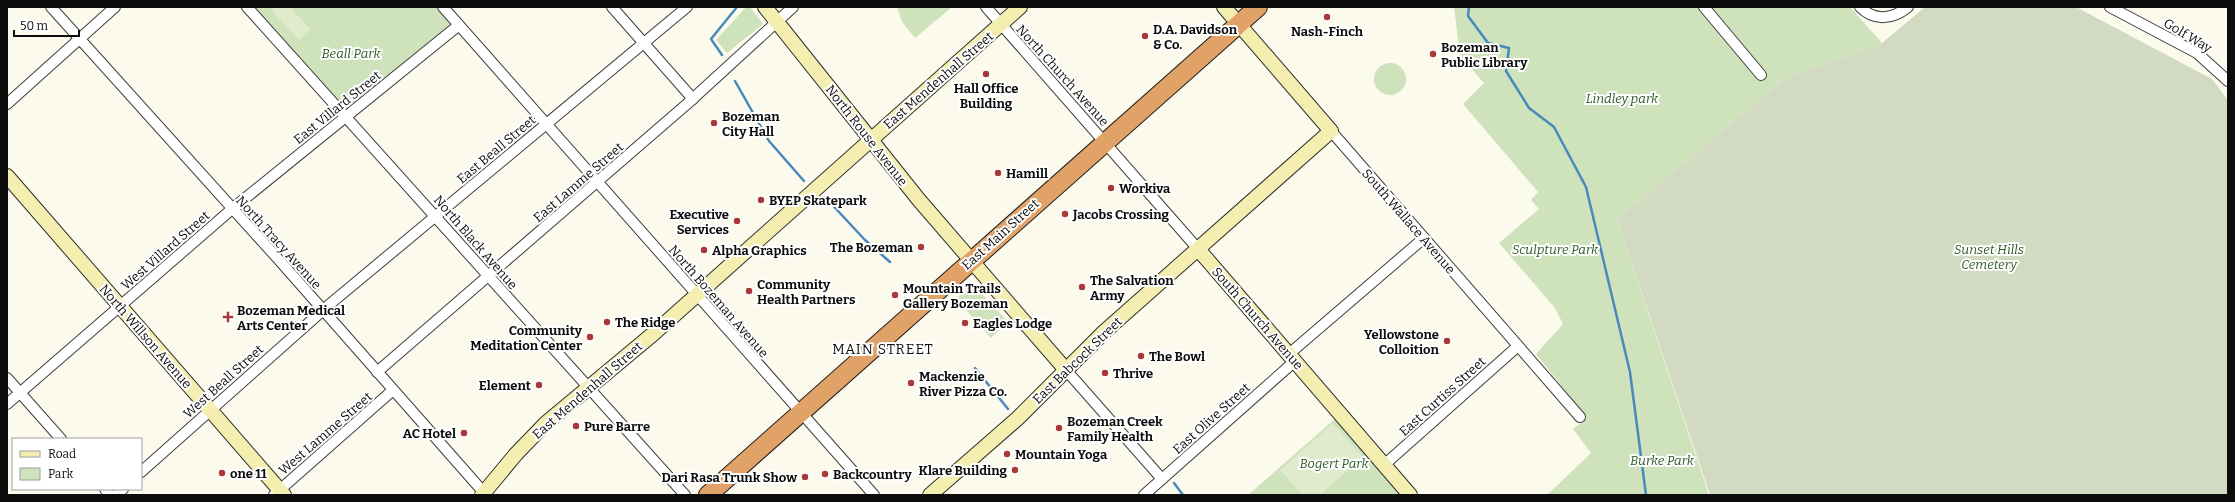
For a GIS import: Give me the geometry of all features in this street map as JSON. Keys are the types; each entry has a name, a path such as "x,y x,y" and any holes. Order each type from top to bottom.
{"highway":[{"name":"East Main Street","path":"708,495 1258,7"}],"street":[{"name":"North Tracy Avenue","path":"51,7 484,494"},
{"path":"7,104 115,7"},
{"name":"North Bozeman Avenue","path":"443,7 874,495"},
{"path":"612,7 692,99"},
{"name":"East Beall Street","path":"322,310 687,7"},
{"name":"North Rouse Avenue","path":"765,7 919,200 1066,370"},
{"name":"East Lamme Street","path":"377,372 597,183 793,7"},
{"name":"North Church Avenue","path":"986,7 1105,142"},
{"name":"East Mendenhall Street","path":"484,494 516,454 545,424 697,295 1020,7"},
{"name":"South Wallace Avenue","path":"1224,7 1580,417"},
{"path":"1704,7 1762,75"},
{"path":"1860,7 1873,17 1897,15 1908,7"},
{"name":"Golf Way","path":"2110,7 2197,53 2228,81"},
{"name":"North Black Avenue","path":"251,8 588,388 686,495"},
{"name":"East Villard Street","path":"232,209 459,25"},
{"name":"East Babcock Street","path":"930,495 1018,418 1104,332 1331,130"},
{"name":"South Church Avenue","path":"1105,142 1410,495"},
{"name":"North Willson Avenue","path":"7,176 280,493"},
{"name":"West Villard Street","path":"7,404 232,209"},
{"name":"East Olive Street","path":"1144,495 1424,238"},
{"name":"West Beall Street","path":"142,471 322,310"},
{"name":"East Curtiss Street","path":"1384,465 1518,346"},
{"path":"1066,370 1162,479"},
{"path":"7,378 60,438"},
{"name":"West Lamme Street","path":"280,493 393,390"}],"green space":[{"name":"Beall Park","path":"256,7 443,7 459,25 346,116 251,11"},
{"path":"274,7 290,7 310,29 299,40 271,10"},
{"path":"746,7 750,7 763,24 727,53 716,40"},
{"path":"897,7 952,7 915,38 902,22"},
{"path":"1454,7 1850,7 1882,43 1785,78 1617,219 1709,495 1547,495 1591,453 1573,429 1587,418 1536,354 1563,324 1555,308 1499,243 1539,209 1531,200 1538,192 1463,104 1484,83 1460,56"},
{"name":"Sunset Hills Cemetery","path":"1925,7 2076,7 2212,79 2228,100 2228,495 1710,495 1617,219 1785,78 1882,43"},
{"path":"1387,63 1393,63 1403,70 1406,79 1405,85 1399,92 1393,95 1387,95 1377,88 1374,82 1374,76 1381,66"},
{"path":"973,284 1008,322 991,338 956,299"},
{"name":"Bogert Park","path":"1337,417 1404,495 1248,495"},
{"path":"1333,423 1363,457 1320,495 1302,495 1280,470"}],"waterway":[{"path":"722,55 711,39 737,7"},
{"path":"1469,7 1468,16 1488,43 1509,48 1506,71 1529,108 1554,127 1586,187 1630,372 1646,495"},
{"path":"735,81 769,141 804,181"},
{"path":"825,197 865,240 890,262"},
{"path":"975,368 1008,409"},
{"path":"1174,483 1183,495"}],"place":[{"name":"Nash-Finch","path":"1327,17"},
{"name":"D.A. Davidson & Co.","path":"1145,36"},
{"name":"Bozeman Public Library","path":"1433,54"},
{"name":"Hall Office Building","path":"986,74"},
{"name":"Bozeman City Hall","path":"714,123"},
{"name":"Hamill","path":"998,173"},
{"name":"Workiva","path":"1111,188"},
{"name":"BYEP Skatepark","path":"761,200"},
{"name":"Jacobs Crossing","path":"1065,214"},
{"name":"Executive Services","path":"737,221"},
{"name":"The Bozeman","path":"921,247"},
{"name":"Alpha Graphics","path":"704,250"},
{"name":"The Salvation Army","path":"1082,287"},
{"name":"Community Health Partners","path":"749,291"},
{"name":"Mountain Trails Gallery Bozeman","path":"895,295"},
{"name":"Bozeman Medical Arts Center","path":"228,317"},
{"name":"The Ridge","path":"607,322"},
{"name":"Eagles Lodge","path":"965,323"},
{"name":"Community Meditation Center","path":"590,337"},
{"name":"Yellowstone Colloition","path":"1447,341"},
{"name":"The Bowl","path":"1141,356"},
{"name":"Thrive","path":"1105,373"},
{"name":"Mackenzie River Pizza Co.","path":"911,383"},
{"name":"Element","path":"539,385"},
{"name":"Pure Barre","path":"576,426"},
{"name":"Bozeman Creek Family Health","path":"1059,428"},
{"name":"AC Hotel","path":"464,433"},
{"name":"Mountain Yoga","path":"1007,454"},
{"name":"Klare Building","path":"1015,470"},
{"name":"one 11","path":"222,473"},
{"name":"Backcountry","path":"825,474"},
{"name":"Dari Rasa Trunk Show","path":"805,477"}],"district":[{"name":"MAIN STREET","path":"883,349"}],"park label":[{"name":"Lindley park","path":"1622,98"},
{"name":"Sculpture Park","path":"1555,249"},
{"name":"Burke Park","path":"1662,460"}]}
